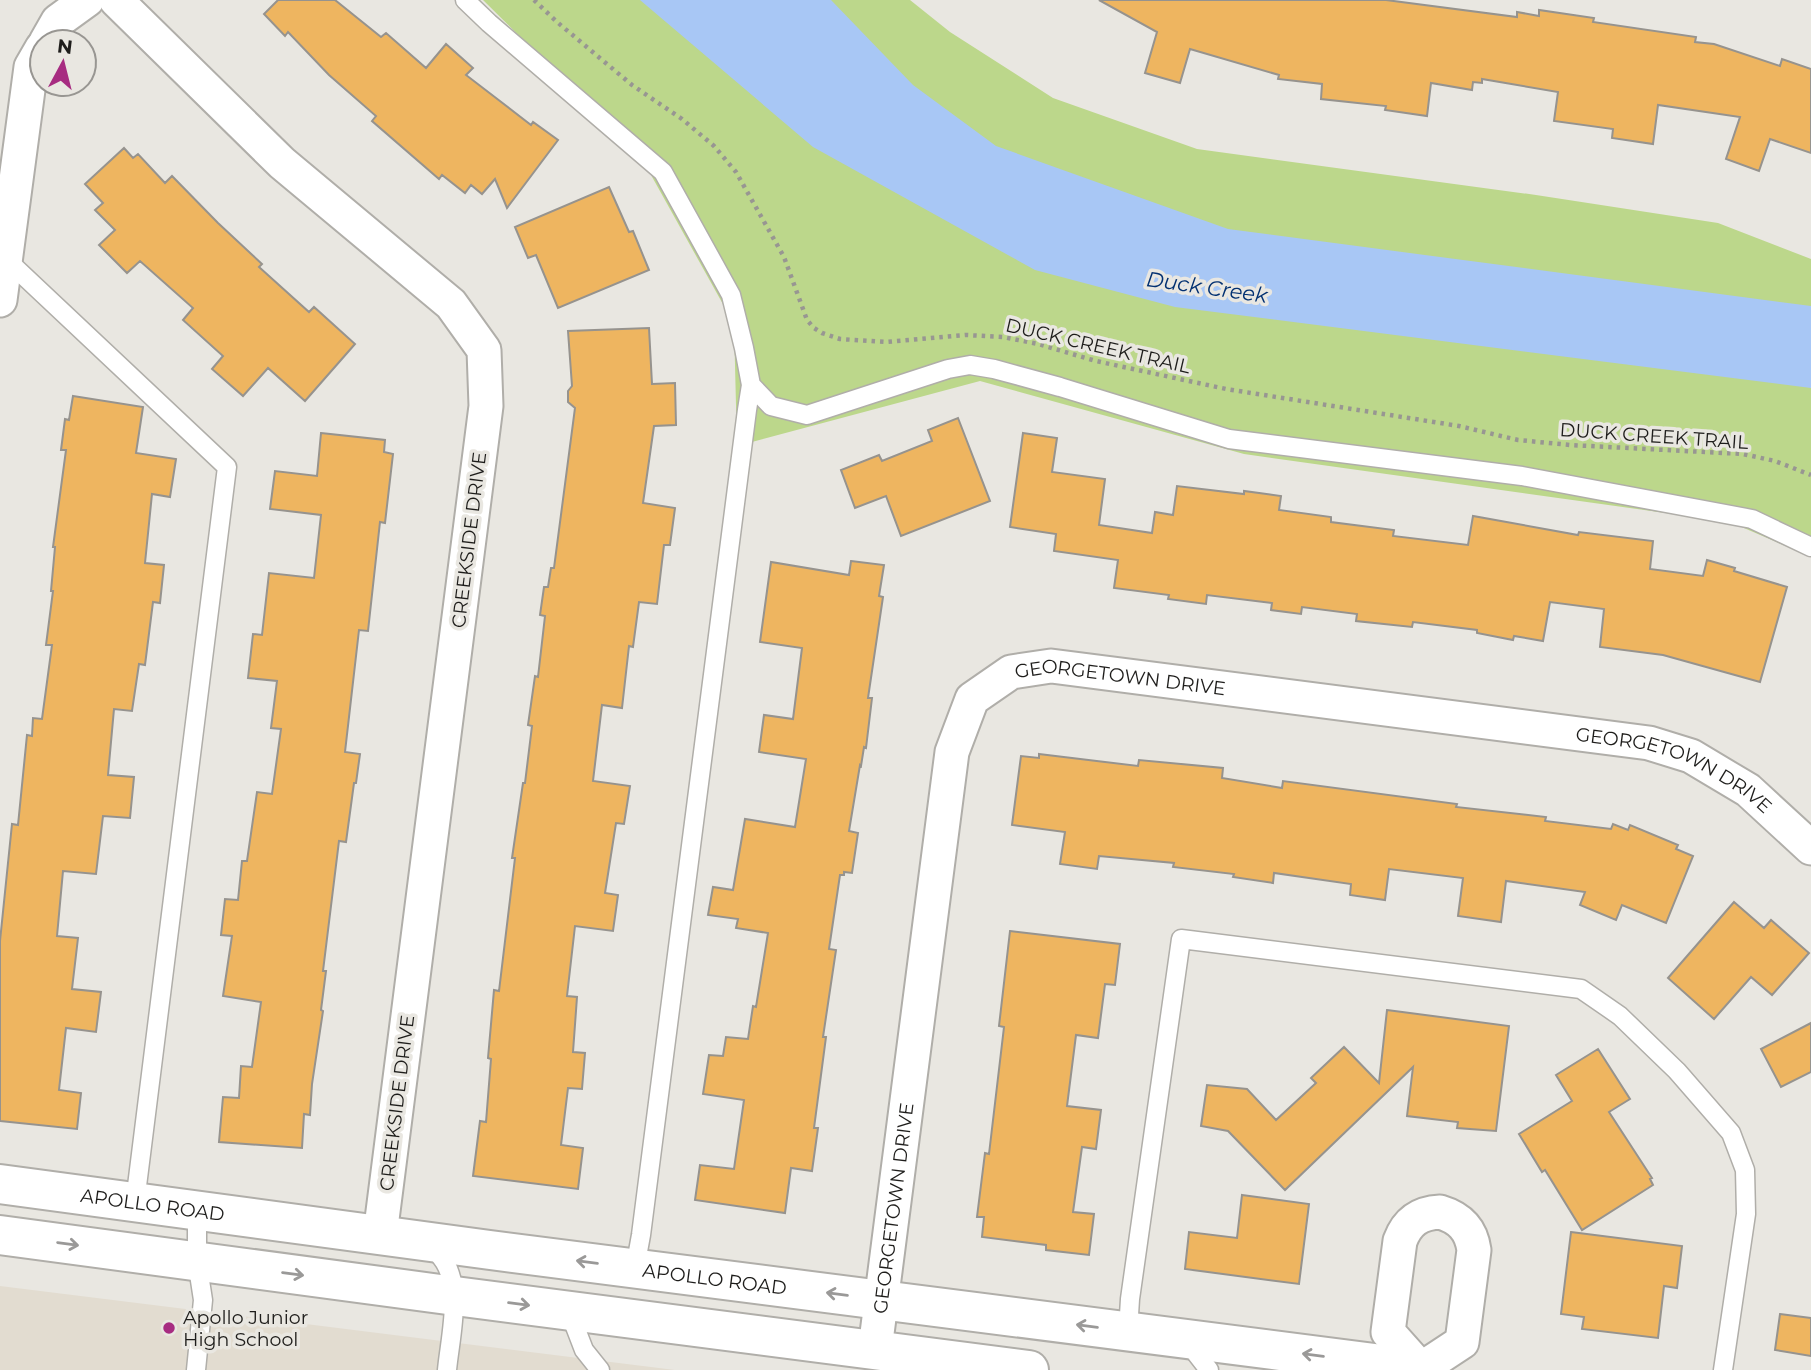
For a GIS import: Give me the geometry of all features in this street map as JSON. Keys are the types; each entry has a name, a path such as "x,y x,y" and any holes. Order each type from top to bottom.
{"street":[{"path":"54,28 58,21 87,0"},
{"name":"CREEKSIDE DRIVE","path":"116,0 282,163 451,304 484,350 486,407 380,1235"},
{"path":"0,300 28,89"},
{"name":"GEORGETOWN DRIVE","path":"875,1349 952,752 972,699 1011,672 1051,666 1649,743 1691,756 1748,790 1811,848"},
{"name":"APOLLO ROAD","path":"0,1184 427,1242 1424,1370"},
{"path":"0,1235 1029,1370"}],"lane":[{"path":"466,0 489,23 663,172 731,295 751,385 635,1268"},
{"path":"5,259 227,467 135,1202"},
{"path":"751,385 771,406 807,415 948,369 971,365 1060,387 1229,439 1522,476 1752,519 1811,547"},
{"path":"1128,1331 1130,1299 1181,939 1581,989 1620,1016 1676,1070 1731,1133 1745,1170 1746,1214 1723,1370"},
{"path":"196,1370 203,1300 197,1261 197,1211"},
{"path":"427,1242 443,1258 455,1296 447,1370"},
{"path":"569,1311 584,1350 600,1370"},
{"path":"1177,1338 1195,1352 1209,1370"}],"path":[{"name":"DUCK CREEK TRAIL","path":"534,0 632,85 682,119 713,146 736,172 784,257 807,320 822,333 840,340 886,342 967,335 1003,337 1226,389 1459,426 1518,440 1744,454 1775,461 1811,475"}],"shaded area":[{"name":"Apollo Junior High School","path":"0,1286 675,1370 0,1370"}],"green space":[{"path":"483,0 910,0 950,32 1053,98 1197,149 1536,195 1718,223 1811,259 1811,557 1730,522 1244,454 980,381 737,446 734,324 641,157"}],"water":[{"name":"Duck Creek","path":"640,0 831,0 913,85 996,146 1228,229 1811,306 1811,388 1175,307 1035,270 813,147"}],"building":[{"path":"278,0 335,0 381,37 386,33 426,68 446,44 473,68 466,75 531,125 533,122 558,140 507,208 495,179 482,194 471,185 465,193 442,175 439,179 372,121 376,116 329,75 288,32 285,36 264,14"},
{"path":"1099,0 1386,0 1517,17 1517,12 1539,16 1539,10 1594,18 1593,22 1696,37 1695,42 1714,44 1780,66 1782,59 1811,69 1811,153 1770,139 1759,171 1726,159 1740,117 1658,105 1653,144 1612,138 1613,129 1554,121 1558,92 1482,79 1482,83 1473,82 1472,90 1431,83 1427,116 1385,110 1386,106 1321,99 1322,84 1278,79 1279,75 1190,49 1180,83 1145,73 1157,32"},
{"path":"124,148 133,158 138,154 165,183 172,176 262,264 259,267 309,312 314,307 355,344 305,401 268,368 243,396 212,369 223,356 183,320 193,308 140,261 127,273 99,245 115,230 95,210 103,203 85,184"},
{"path":"609,187 629,232 633,231 649,270 558,308 536,255 528,258 515,227"},
{"path":"649,328 652,384 675,383 676,425 654,426 643,503 675,508 670,545 664,545 657,604 639,602 633,647 629,646 622,708 602,705 593,781 630,786 624,824 616,823 605,893 618,895 613,931 575,926 567,996 577,997 573,1052 585,1053 582,1089 568,1088 561,1145 583,1148 578,1189 473,1176 480,1121 486,1122 494,990 499,991 515,858 512,858 532,726 528,725 535,676 538,677 545,616 540,615 544,587 548,587 551,568 554,568 575,408 568,402 568,391 572,386 568,331"},
{"path":"73,396 143,407 136,453 176,459 170,497 152,494 145,563 164,565 160,603 153,602 145,665 139,664 132,711 114,709 108,775 134,777 130,818 103,816 96,874 63,871 57,936 78,938 72,989 101,992 96,1032 66,1028 59,1090 81,1093 77,1129 0,1121 0,941 12,824 18,825 27,735 32,736 33,718 42,719 52,645 46,645 53,591 53,547 66,450 61,450 65,419 69,420"},
{"path":"958,418 990,501 901,536 886,496 855,508 841,470 879,455 882,461 932,441 928,430"},
{"path":"321,433 385,440 384,452 393,454 385,523 380,522 368,631 359,630 345,752 360,754 346,842 339,841 323,971 326,971 323,1011 310,1115 304,1114 302,1148 219,1142 223,1097 239,1098 241,1066 252,1067 261,1002 223,996 232,936 221,935 225,899 238,900 242,861 247,861 257,792 272,794 281,729 271,728 277,681 248,678 253,634 262,635 269,573 314,578 321,515 270,509 275,471 317,476"},
{"path":"1023,433 1057,438 1052,472 1105,479 1099,525 1152,533 1155,512 1173,515 1177,486 1244,494 1244,491 1281,496 1279,510 1331,517 1331,522 1394,530 1393,536 1468,545 1473,516 1578,535 1579,532 1653,541 1650,569 1703,576 1707,560 1787,587 1760,682 1663,655 1600,647 1604,609 1550,602 1543,641 1514,636 1513,640 1477,633 1477,630 1413,622 1412,627 1356,621 1357,614 1302,607 1301,614 1271,610 1272,603 1207,595 1206,604 1168,599 1169,595 1114,588 1118,560 1054,551 1056,534 1010,527"},
{"path":"851,561 884,565 879,596 883,597 868,698 872,698 866,748 864,747 860,765 849,831 858,833 852,873 844,872 844,875 840,875 829,949 836,950 823,1037 826,1037 814,1128 818,1128 812,1171 791,1168 785,1213 695,1200 700,1165 734,1169 744,1100 703,1094 709,1055 723,1056 726,1037 748,1039 768,933 736,928 738,919 708,915 713,887 733,890 745,819 795,827 806,759 759,752 764,715 793,719 802,648 760,642 771,562 849,575"},
{"path":"1039,754 1138,766 1139,760 1223,768 1222,778 1282,788 1283,781 1457,804 1456,807 1546,817 1545,821 1611,829 1613,824 1628,830 1630,825 1678,845 1676,849 1693,856 1666,923 1622,905 1616,920 1580,905 1585,892 1506,881 1501,922 1458,916 1463,878 1389,869 1385,900 1350,895 1351,884 1274,873 1273,883 1233,877 1234,874 1173,867 1174,863 1099,856 1097,869 1060,864 1065,832 1012,825 1021,756 1039,758"},
{"path":"1734,902 1764,928 1771,920 1809,953 1772,995 1751,977 1714,1019 1668,978"},
{"path":"1010,931 1120,944 1115,985 1105,984 1098,1038 1076,1035 1067,1106 1101,1110 1096,1149 1082,1147 1073,1212 1094,1214 1089,1255 1046,1250 1046,1245 982,1237 984,1217 977,1217 985,1153 989,1154 1004,1027 999,1026"},
{"path":"1387,1010 1509,1026 1496,1131 1457,1128 1458,1122 1407,1116 1413,1067 1285,1190 1228,1131 1201,1126 1207,1085 1247,1089 1276,1120 1316,1083 1311,1078 1344,1047 1379,1083"},
{"path":"1811,1023 1811,1072 1781,1087 1761,1049"},
{"path":"1598,1049 1630,1099 1609,1112 1652,1178 1650,1179 1653,1185 1582,1230 1519,1134 1572,1101 1556,1075"},
{"path":"1242,1195 1309,1204 1299,1284 1185,1269 1189,1232 1237,1238"},
{"path":"1571,1232 1682,1246 1677,1288 1664,1286 1658,1338 1582,1329 1584,1317 1561,1314"},
{"path":"1780,1314 1811,1318 1811,1356 1775,1350"}],"place":[{"name":"Apollo Junior High School","path":"169,1328"}]}
